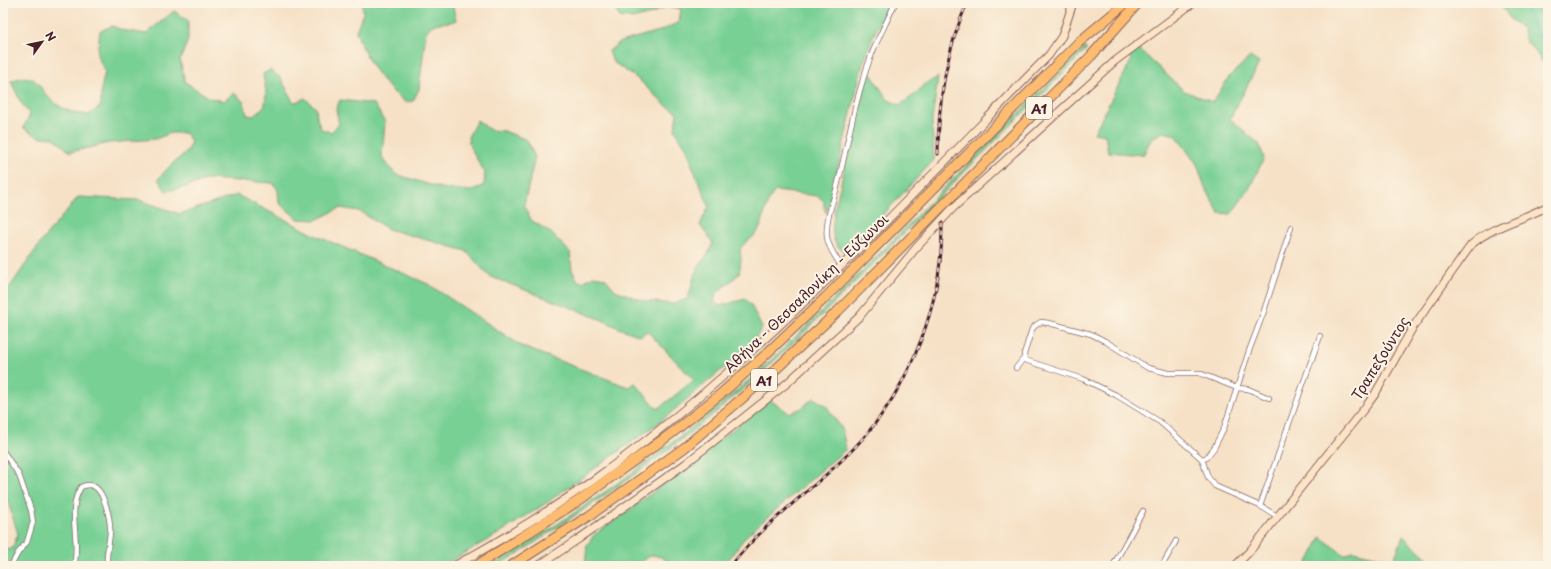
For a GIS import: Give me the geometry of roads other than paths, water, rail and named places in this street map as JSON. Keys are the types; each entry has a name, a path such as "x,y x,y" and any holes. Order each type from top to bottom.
{"highway":[{"name":"Αθήνα - Θεσσαλονίκη - Εύζωνοι","path":"476,566 578,501 672,433 723,392 762,358 825,298 1078,43 1126,3"},
{"name":"Α1","path":"511,566 589,516 684,448 774,371 838,311 1086,61 1138,3"}],"main road":[{"path":"454,566 537,518 615,463 690,404 786,319 842,267 1050,55 1062,36 1073,3"},
{"path":"538,566 685,464 786,384 860,316 916,248 953,208 1116,61 1193,3"},
{"name":"Τραπεζούντος","path":"1235,566 1371,400 1414,327 1471,245 1482,236 1495,229 1548,206"}],"street":[{"path":"842,267 832,251 827,238 829,212 836,190 861,84 878,38 895,3"},
{"path":"1202,460 1206,458 1219,438 1263,314 1291,227"},
{"path":"1016,368 1024,358 1032,329 1036,324 1041,322 1091,334 1148,368 1168,373 1199,373 1237,388 1248,389 1269,398"},
{"path":"1260,506 1320,336"},
{"path":"1024,358 1025,360 1083,378 1116,395 1160,422 1202,460 1208,477 1215,486 1260,506 1277,516"},
{"path":"3,451 19,475 31,510 33,522 27,542 10,566"},
{"path":"74,566 75,502 77,493 81,486 87,485 94,486 99,491 108,509 110,532 107,548 107,566"},
{"path":"1113,566 1142,511"},
{"path":"1162,566 1176,541"}],"waterway":[{"path":"1523,3 1536,32 1548,50"}],"railway":[{"path":"938,154 938,135 945,77 954,40 967,3"},
{"path":"731,566 769,524 840,462 863,438 884,412 916,353 927,321 936,289 941,256 942,223"}]}
